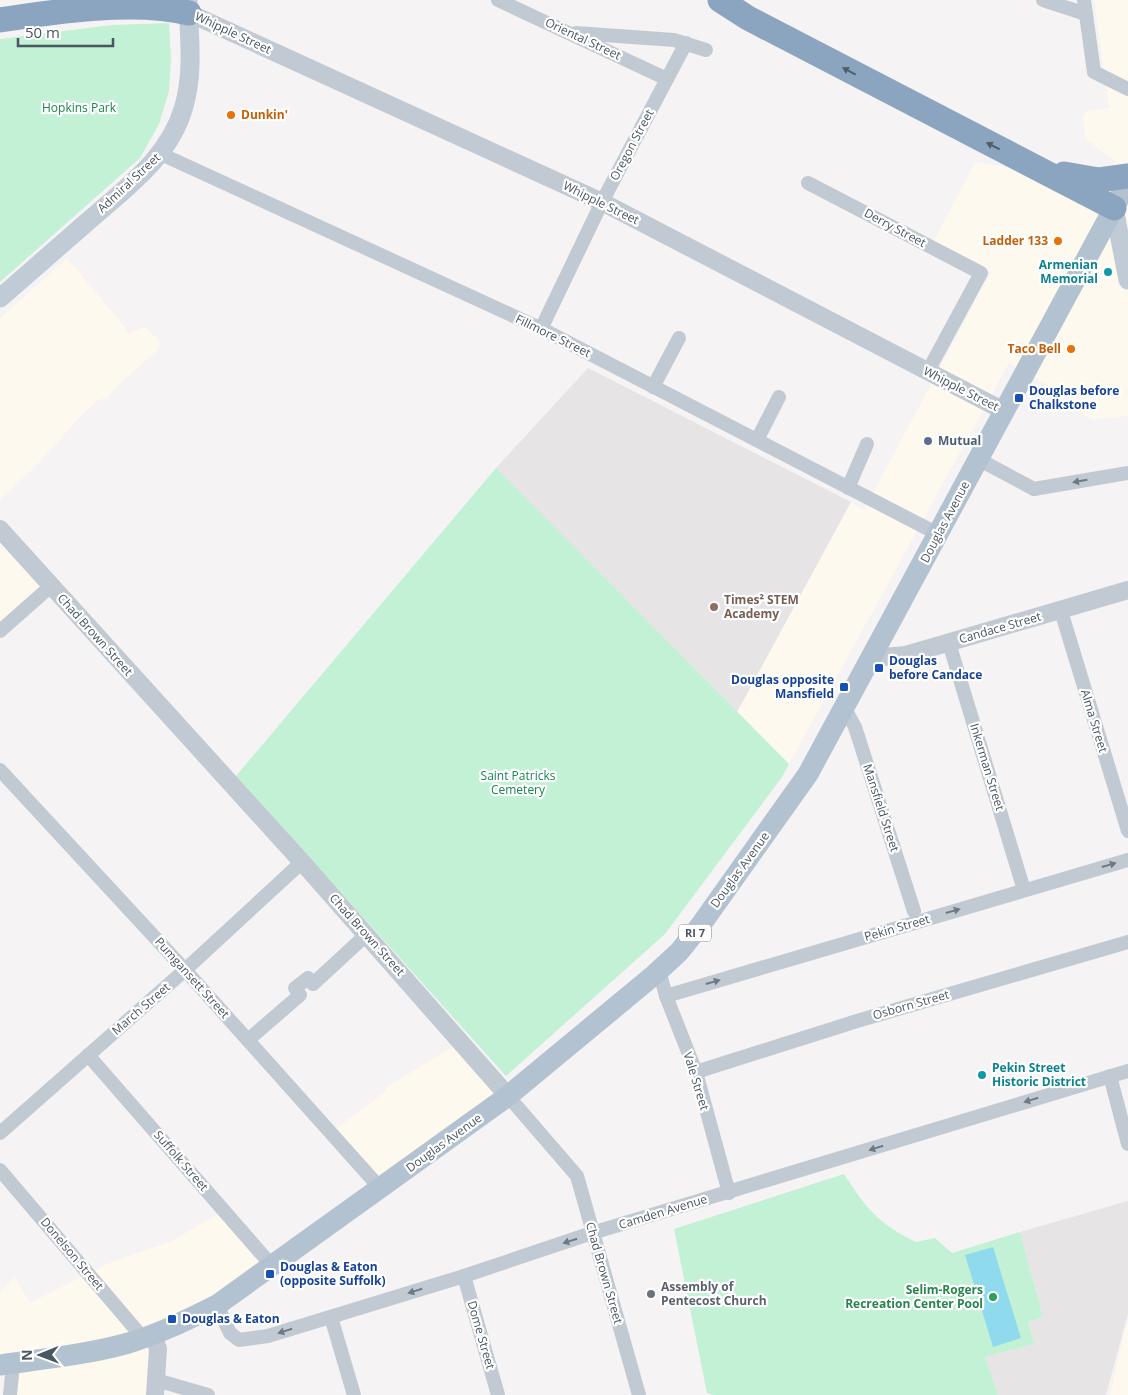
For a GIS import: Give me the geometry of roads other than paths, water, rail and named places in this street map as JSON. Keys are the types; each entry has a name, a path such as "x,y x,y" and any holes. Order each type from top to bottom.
{"highway":[{"path":"720,0 748,18 1114,208"},
{"path":"0,20 127,2 188,6"},
{"path":"1029,164 1081,178 1106,179 1128,176"}],"main road":[{"name":"Admiral Street","path":"0,298 142,173 160,154 174,134 187,97 190,63 188,6"},
{"name":"Douglas Avenue","path":"6,1364 94,1352 148,1336 217,1306 508,1096 679,952 797,792 1128,182"},
{"path":"1114,208 1128,280"}],"street":[{"name":"Oriental Street","path":"498,0 667,79"},
{"path":"1043,0 1085,7 1094,72 1128,89"},
{"name":"Whipple Street","path":"188,6 602,202 1004,411"},
{"path":"567,32 686,43 706,50"},
{"name":"Oregon Street","path":"541,328 602,202 686,43"},
{"name":"Fillmore Street","path":"160,154 541,328 938,534"},
{"name":"Derry Street","path":"808,183 981,273 928,371"},
{"path":"654,387 679,338"},
{"path":"756,440 779,397"},
{"path":"848,488 867,444"},
{"path":"978,459 1034,489 1128,473"},
{"name":"Chad Brown Street","path":"0,529 302,862 577,1176 639,1395"},
{"path":"0,631 51,586"},
{"name":"Candace Street","path":"871,658 899,657 1128,590"},
{"name":"Alma Street","path":"1061,611 1128,830"},
{"name":"Inkerman Street","path":"949,643 1024,890"},
{"name":"Mansfield Street","path":"844,707 855,726 914,911"},
{"name":"Pumgansett Street","path":"0,770 185,970 381,1189"},
{"name":"Pekin Street","path":"666,996 1128,860"},
{"name":"March Street","path":"0,1133 185,970 302,862"},
{"path":"248,1040 300,995 296,988 308,978 313,984 366,935"},
{"name":"Osborn Street","path":"696,1072 839,1026 1128,942"},
{"name":"Vale Street","path":"659,970 666,996 696,1072 729,1193"},
{"name":"Suffolk Street","path":"88,1055 273,1267"},
{"name":"Camden Avenue","path":"217,1306 230,1333 239,1340 268,1336 464,1276 592,1233 1128,1071"},
{"path":"1110,1076 1128,1144"},
{"name":"Donelson Street","path":"0,1170 148,1336"},
{"name":"Dome Street","path":"464,1276 498,1395"},
{"path":"331,1317 354,1395"},
{"path":"148,1336 158,1349 156,1387 208,1395"},
{"path":"6,1364 10,1395"}],"water":[{"name":"Selim-Rogers Recreation Center Pool","path":"993,1247 1021,1338 993,1347 965,1255"}],"place":[{"name":"Dunkin'","path":"231,115"},
{"name":"Ladder 133","path":"1058,241"},
{"name":"Armenian Memorial","path":"1108,272"},
{"name":"Taco Bell","path":"1071,349"},
{"name":"Douglas before Chalkstone","path":"1019,398"},
{"name":"Mutual","path":"928,441"},
{"name":"Times² STEM Academy","path":"714,607"},
{"name":"Douglas before Candace","path":"879,668"},
{"name":"Douglas opposite Mansfield","path":"844,687"},
{"name":"Pekin Street Historic District","path":"982,1075"},
{"name":"Douglas & Eaton (opposite Suffolk)","path":"270,1274"},
{"name":"Assembly of Pentecost Church","path":"651,1294"},
{"name":"Selim-Rogers Recreation Center Pool","path":"993,1297"},
{"name":"Douglas & Eaton","path":"172,1319"}],"park label":[{"name":"Hopkins Park","path":"79,108"},
{"name":"Saint Patricks Cemetery","path":"518,783"}]}
